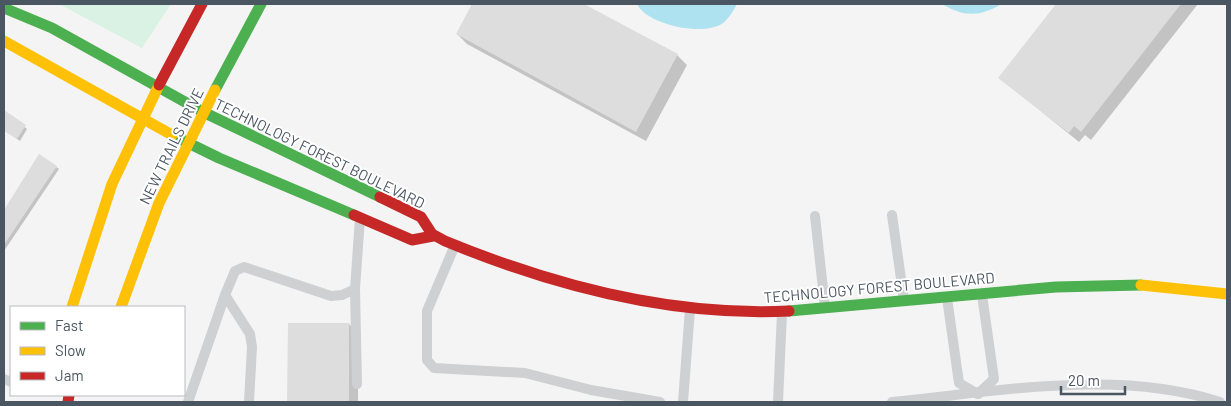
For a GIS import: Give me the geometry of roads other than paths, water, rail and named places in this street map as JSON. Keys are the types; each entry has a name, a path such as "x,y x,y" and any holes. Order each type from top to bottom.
{"street":[{"path":"72,306 112,184 142,117 202,4"},
{"name":"NEW TRAILS DRIVE","path":"121,306 159,203 187,143 261,4"},
{"name":"TECHNOLOGY FOREST BOULEVARD","path":"4,8 52,28 204,112 421,217 433,236 520,269 591,289 649,302 690,308 782,311 1070,285 1146,284 1227,294"},
{"path":"4,41 187,143 412,240 433,236"}],"lane":[{"path":"892,215 904,301"},
{"path":"815,216 825,308"},
{"path":"357,384 354,289 360,218"},
{"path":"455,244 427,311 428,360 434,368 525,373 591,390 660,402"},
{"path":"188,402 224,295 235,271 244,267 331,296 342,295 354,289"},
{"path":"979,398 994,379 982,294"},
{"path":"224,295 250,334 252,347 249,402"},
{"path":"947,297 960,383 979,398"},
{"path":"683,402 690,308"},
{"path":"778,402 782,311"},
{"path":"892,402 979,398 1053,386 1143,386 1220,402"}],"water":[{"path":"637,4 737,4 723,23 703,29 690,29 677,27 652,18"},
{"path":"942,4 1002,4 986,11 972,14 957,11"}]}
